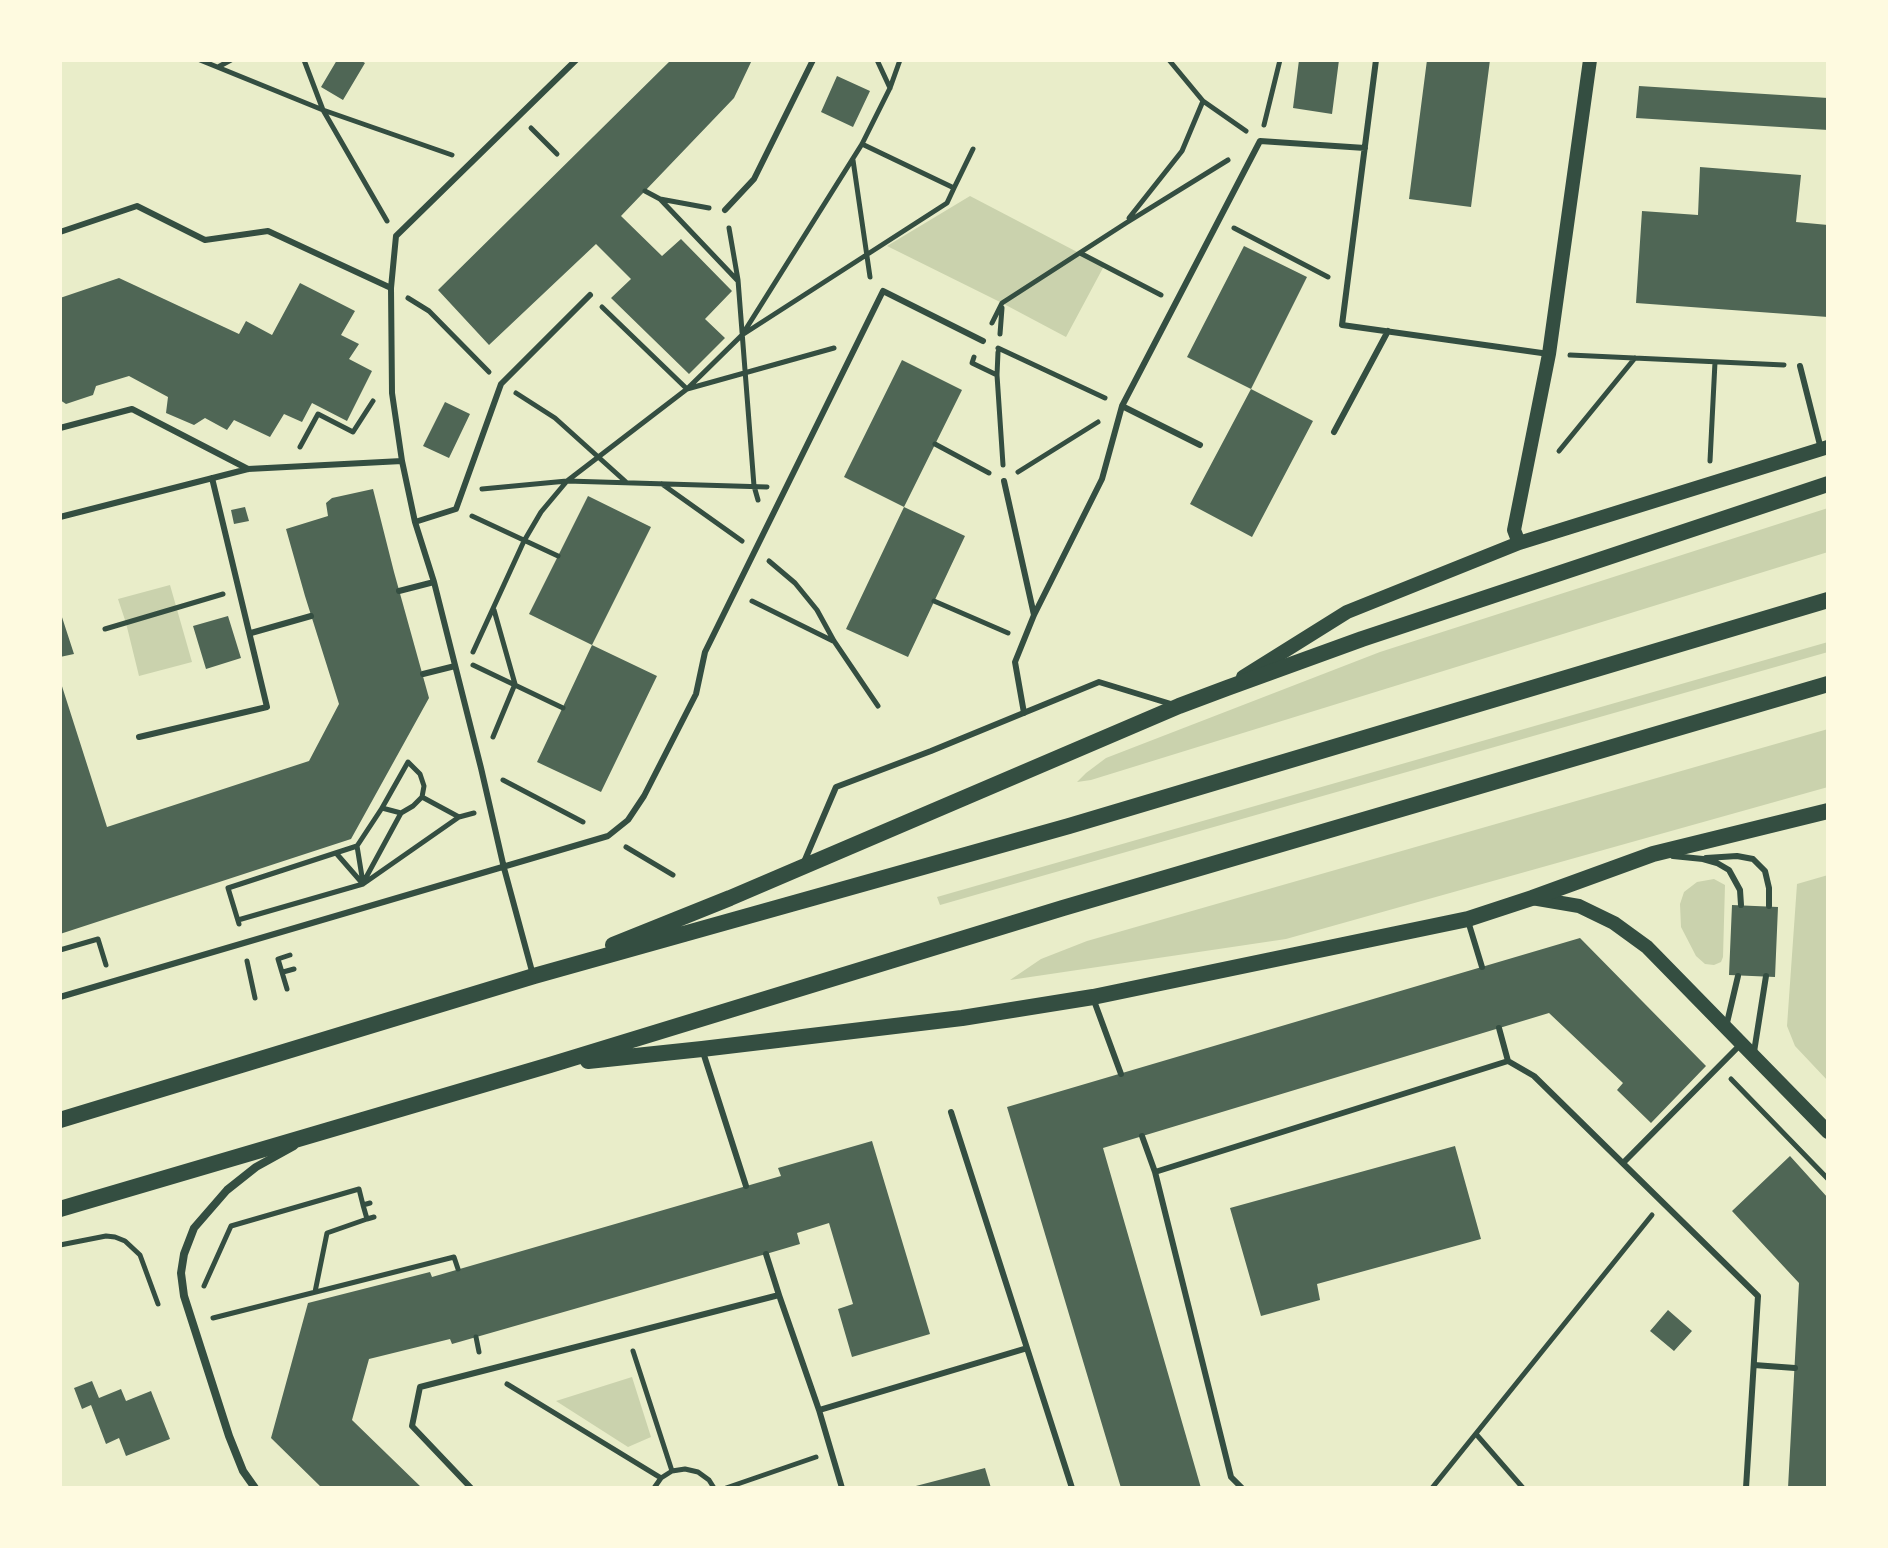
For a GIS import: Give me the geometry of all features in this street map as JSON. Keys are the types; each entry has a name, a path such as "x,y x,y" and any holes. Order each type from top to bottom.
{"main road":[{"path":"534,976 730,898 1179,706 1362,639 1828,484"},
{"path":"60,1120 534,976 1085,822 1828,600"},
{"path":"60,1209 550,1065 1063,908 1828,684"},
{"path":"550,1065 962,1018 1093,997 1468,919 1653,854 1828,811"}],"street":[{"path":"1519,543 1514,530 1549,354 1590,60"},
{"path":"1227,688 1347,612 1519,543 1824,448"},
{"path":"1532,898 1579,906 1614,923 1647,947 1828,1132"},
{"path":"1811,1114 1828,1123"},
{"path":"255,1488 243,1471 229,1436 184,1296 181,1273 184,1254 194,1228 227,1190 256,1167 320,1132"}],"lane":[{"path":"534,976 489,809 434,582 415,522 402,461 392,393 391,288 396,236 576,60"},
{"path":"725,210 754,179 813,60"},
{"path":"1376,60 1342,325 1549,354"},
{"path":"1024,713 1015,662 1034,615 1102,479 1122,406 1260,141 1365,148"},
{"path":"60,232 137,206 205,240 268,231 391,288"},
{"path":"60,997 608,836 628,820 644,796 696,694 705,652 883,291 983,341"},
{"path":"415,522 456,509 501,384 590,295"},
{"path":"1334,432 1388,331"},
{"path":"1800,366 1824,448"},
{"path":"1122,406 1200,445"},
{"path":"60,428 132,409 248,469"},
{"path":"60,517 248,469 402,461"},
{"path":"139,737 267,707 212,478"},
{"path":"1004,481 1034,615"},
{"path":"399,591 434,582"},
{"path":"251,633 311,616"},
{"path":"423,674 455,666"},
{"path":"802,867 836,787 1099,682 1179,706"},
{"path":"1653,854 1717,863 1729,870 1740,890 1741,905"},
{"path":"1703,859 1737,856 1753,859 1765,871 1769,906"},
{"path":"1468,919 1482,967"},
{"path":"1726,1028 1738,976"},
{"path":"1753,1056 1766,976"},
{"path":"1093,997 1121,1074"},
{"path":"1499,1028 1508,1061 1534,1076 1758,1296 1746,1488"},
{"path":"1623,1163 1742,1044"},
{"path":"702,1049 746,1186"},
{"path":"1155,1172 1508,1061"},
{"path":"951,1112 1072,1488"},
{"path":"1142,1136 1155,1172 1231,1477 1242,1488"},
{"path":"766,1254 842,1488"},
{"path":"471,1488 412,1426 420,1387 779,1295"},
{"path":"819,1410 1027,1348"},
{"path":"1754,1365 1795,1368"}],"path":[{"path":"200,60 323,110 472,162"},
{"path":"217,67 231,60"},
{"path":"304,60 323,110 396,236"},
{"path":"877,60 890,88"},
{"path":"742,335 862,144 890,88 900,60"},
{"path":"1169,60 1203,101 1260,141"},
{"path":"1004,481 997,375 1002,303 1260,141 1280,60"},
{"path":"1126,223 1182,151 1203,101"},
{"path":"519,116 557,154"},
{"path":"862,144 954,188"},
{"path":"563,708 468,662 524,541 541,512 567,481 687,389 742,335 947,203 973,149"},
{"path":"853,159 874,309"},
{"path":"645,191 660,199 738,280"},
{"path":"660,199 725,210 738,280 754,486 759,503 774,511"},
{"path":"1220,221 1347,286"},
{"path":"1080,253 1177,304"},
{"path":"391,288 429,311 501,384 555,418 626,483"},
{"path":"590,295 687,389"},
{"path":"687,389 858,341"},
{"path":"983,341 1122,406"},
{"path":"1549,354 1800,366"},
{"path":"1559,451 1636,358"},
{"path":"1710,463 1715,362"},
{"path":"1004,481 1122,406"},
{"path":"290,467 318,414 353,432 358,424"},
{"path":"935,444 1004,481"},
{"path":"463,491 567,481 754,486 769,487 783,494"},
{"path":"661,483 755,550 795,583 817,610 878,706"},
{"path":"456,509 558,556"},
{"path":"105,629 240,589"},
{"path":"734,593 834,641"},
{"path":"934,601 1024,640"},
{"path":"493,608 515,684 481,768 608,836 673,875"},
{"path":"363,884 401,813 422,797 424,786 420,774 408,762 357,846 228,888 238,920 363,884 459,817 489,809"},
{"path":"422,797 459,817"},
{"path":"382,808 401,813"},
{"path":"357,846 363,884"},
{"path":"336,853 363,884"},
{"path":"60,950 98,939 111,982"},
{"path":"287,989 278,959 290,955"},
{"path":"283,972 294,969"},
{"path":"1719,1067 1828,1179"},
{"path":"203,1288 231,1226 359,1189 371,1218 327,1233 315,1293"},
{"path":"1432,1488 1662,1202"},
{"path":"60,1245 106,1236 125,1241 140,1255 158,1304"},
{"path":"213,1319 454,1257 458,1269"},
{"path":"628,1334 672,1471"},
{"path":"484,1371 661,1478"},
{"path":"1476,1434 1523,1488"},
{"path":"726,1488 831,1452"},
{"path":"654,1488 661,1478 672,1471 685,1469 698,1472 714,1488"}],"green space":[{"path":"970,196 1104,266 1066,337 887,246"},
{"path":"1828,508 1828,552 1077,782 1106,758 1380,652"},
{"path":"170,585 192,662 139,676 118,599"},
{"path":"1828,642 1828,652 940,905 937,897"},
{"path":"1828,729 1828,787 1286,939 1010,980 1041,959 1087,941"},
{"path":"1828,875 1828,1081 1795,1046 1787,1026 1797,884"},
{"path":"1714,879 1725,885 1723,957 1721,962 1714,965 1705,964 1696,956 1681,927 1680,904 1684,892 1697,882"},
{"path":"632,1377 651,1437 628,1447 556,1401"}],"building":[{"path":"337,60 360,60 365,63 343,100 321,87"},
{"path":"671,60 752,60 734,98 621,216 662,256 681,239 732,291 705,319 725,338 689,374 611,298 631,279 596,244 489,345 438,290"},
{"path":"1299,60 1339,60 1332,114 1293,108"},
{"path":"1427,60 1490,60 1471,207 1409,199"},
{"path":"837,76 870,91 853,127 821,112"},
{"path":"1639,86 1828,98 1828,130 1636,118"},
{"path":"1700,167 1801,175 1796,222 1828,225 1828,317 1636,303 1642,211 1698,215"},
{"path":"1244,246 1307,277 1251,389 1187,357"},
{"path":"119,278 239,334 246,321 272,335 300,283 355,311 341,335 359,344 349,359 372,371 347,421 312,403 302,422 284,414 270,437 234,420 227,430 205,418 194,425 166,413 168,397 129,376 96,386 93,395 66,404 60,400 60,298"},
{"path":"902,360 962,390 904,507 844,477"},
{"path":"1251,389 1313,421 1252,537 1190,504"},
{"path":"445,402 470,414 449,458 423,446"},
{"path":"373,489 429,698 351,839 60,934 60,680 107,827 309,761 339,704 286,529 328,516 326,503 332,498"},
{"path":"588,496 651,527 592,645 529,614"},
{"path":"245,507 249,521 234,524 231,510"},
{"path":"904,507 965,536 908,657 846,629"},
{"path":"60,611 74,654 60,657"},
{"path":"228,616 241,658 206,669 193,626"},
{"path":"592,645 657,676 601,792 537,762"},
{"path":"1732,905 1778,907 1775,977 1729,975"},
{"path":"1580,938 1706,1066 1651,1123 1617,1090 1623,1083 1549,1013 1103,1148 1201,1488 1121,1488 1007,1107"},
{"path":"872,1141 930,1334 852,1357 838,1309 853,1304 829,1223 797,1233 800,1244 452,1344 450,1339 369,1359 352,1420 422,1488 322,1488 271,1438 308,1303 430,1272 432,1277 781,1176 778,1168"},
{"path":"1455,1146 1481,1239 1317,1284 1320,1300 1261,1316 1230,1208"},
{"path":"1790,1156 1828,1198 1828,1488 1788,1488 1799,1283 1732,1211"},
{"path":"1668,1310 1692,1331 1674,1351 1650,1331"},
{"path":"92,1381 99,1398 121,1389 126,1401 151,1391 170,1439 126,1456 119,1438 106,1444 91,1405 82,1409 74,1388"},
{"path":"985,1468 991,1488 912,1488 912,1487"}]}
